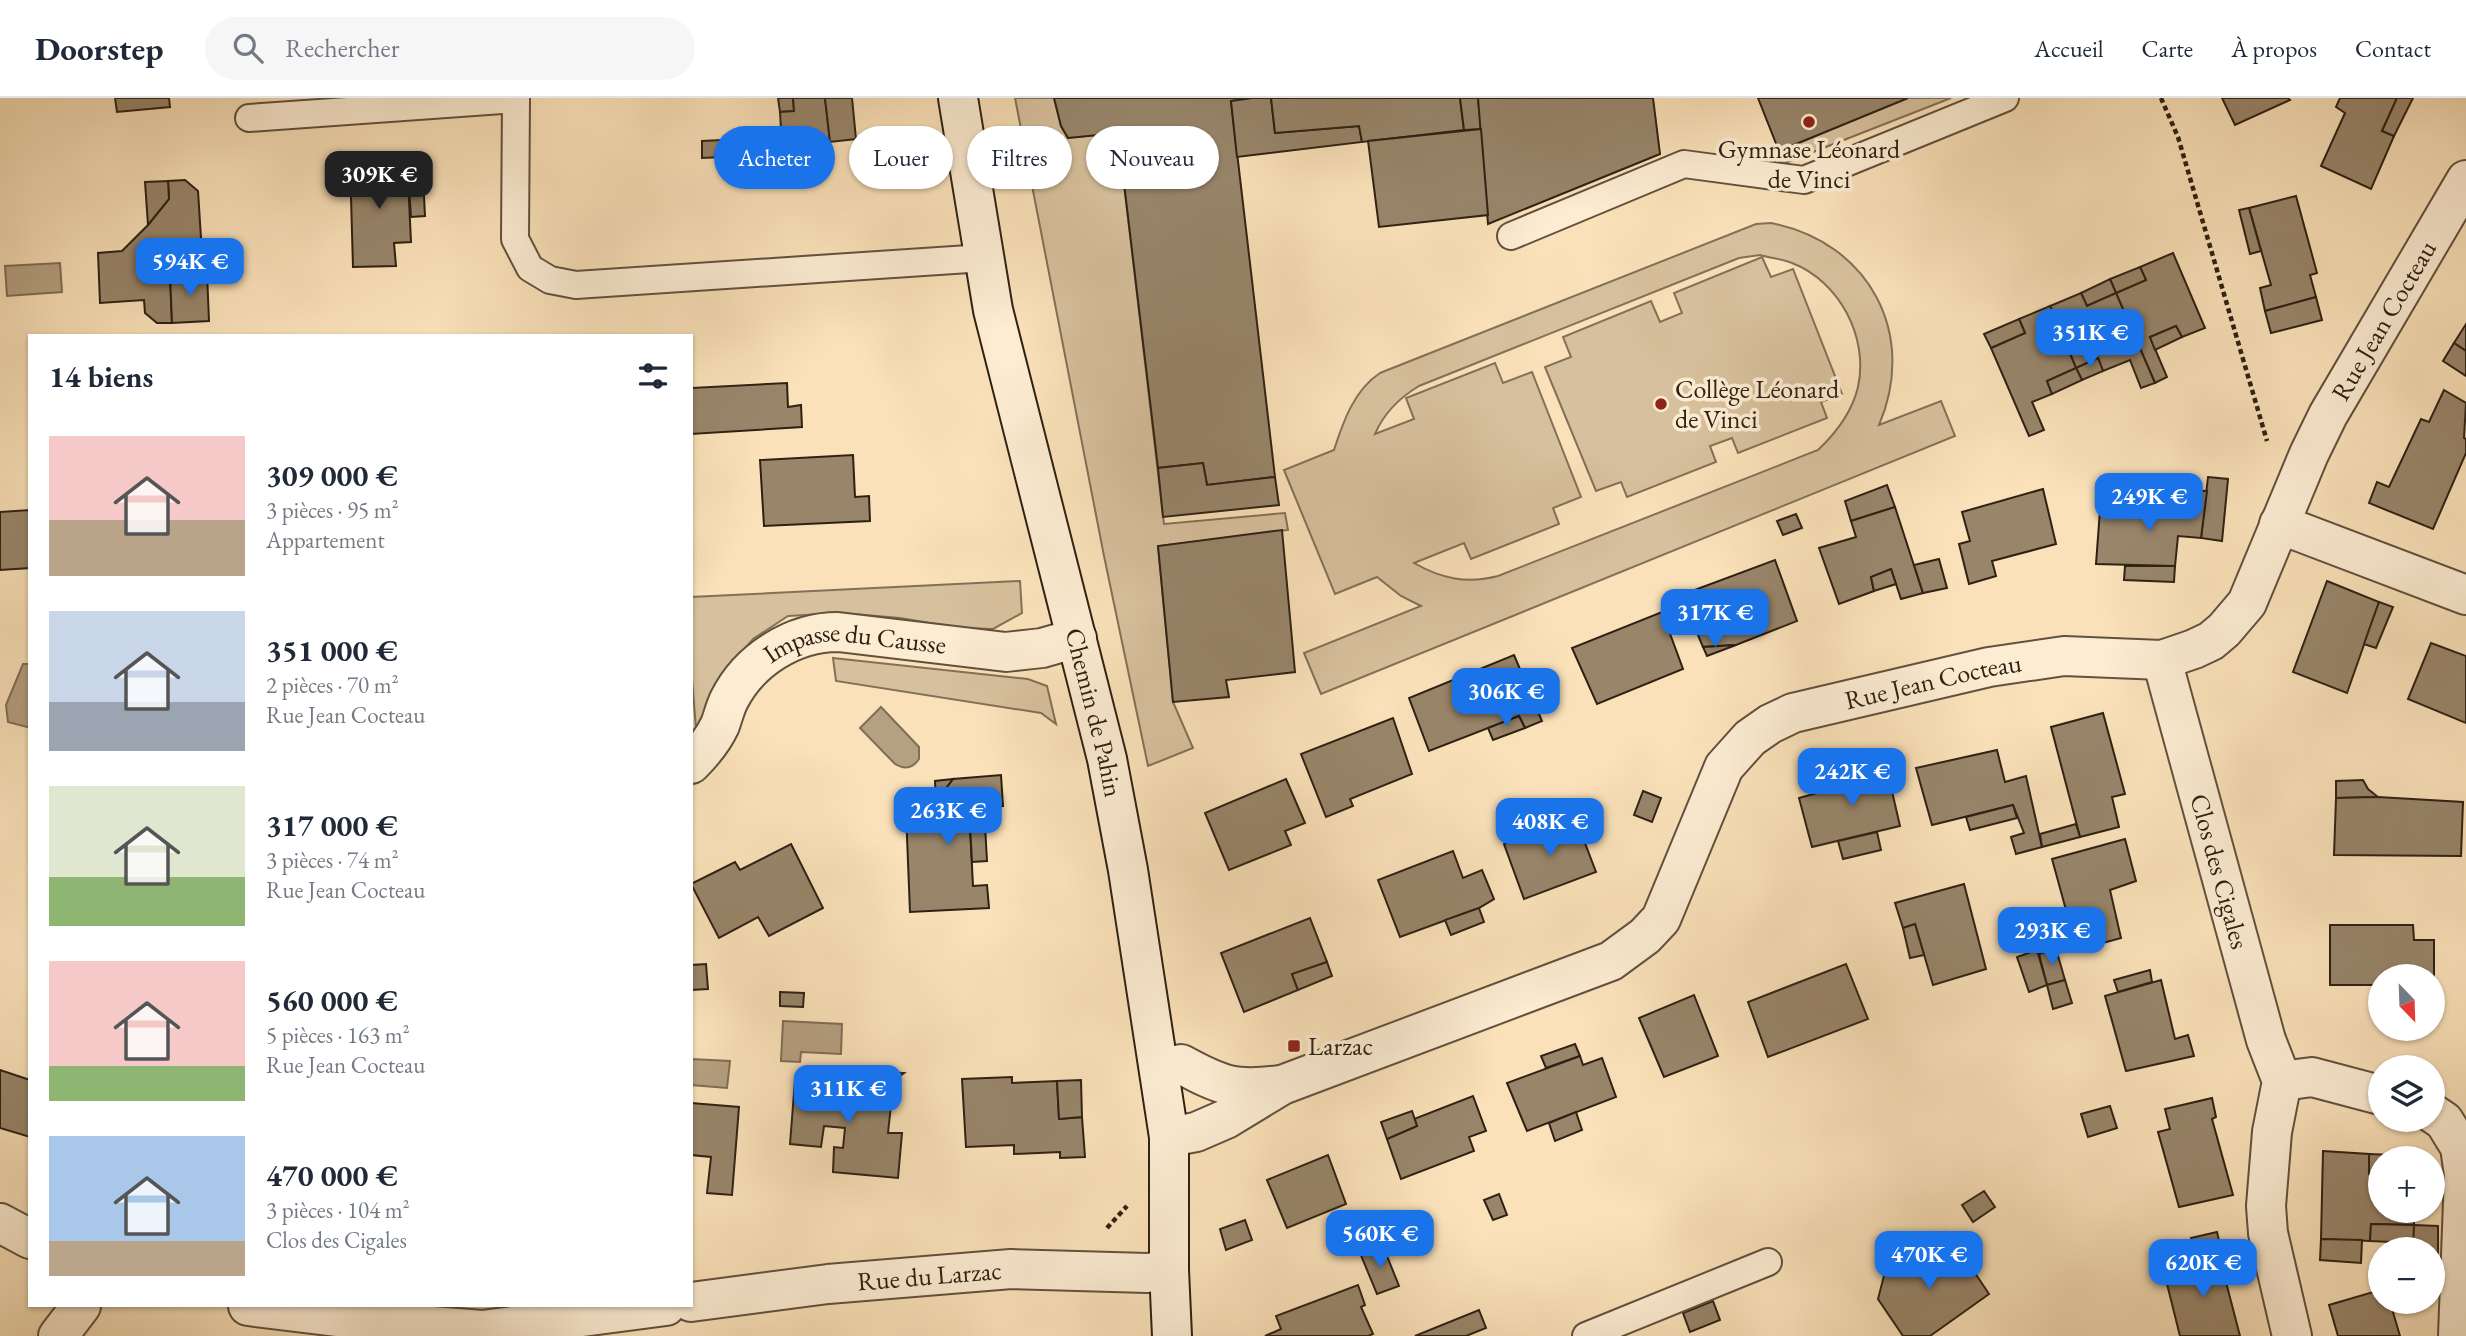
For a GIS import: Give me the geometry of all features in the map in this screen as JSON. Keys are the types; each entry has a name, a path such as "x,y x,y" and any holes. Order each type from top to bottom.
{"street":[{"name":"Chemin de Pahin","path":"958,98 993,310 1107,759 1128,870 1169,1137 1172,1336"},
{"name":"Rue Jean Cocteau","path":"1169,1137 1196,1132 1226,1119 1282,1085 1611,961 1629,949 1661,919 1724,767 1750,737 1793,713 1939,678 2040,659 2091,656 2162,660 2211,641 2237,617 2247,603 2309,454 2368,344 2466,180"},
{"path":"2279,524 2466,595"},
{"name":"Impasse du Causse","path":"693,762 713,737 728,701 747,675 778,648 813,634 838,632 1006,652 1042,649 1077,638"},
{"name":"Clos des Cigales","path":"2162,660 2266,1040 2282,1080"},
{"name":"Rue Jean Cocteau","path":"1159,1069 1181,1064 1210,1080 1231,1087 1251,1089 1282,1085"},
{"path":"2292,1336 2272,1257 2266,1206 2272,1132 2282,1080 2312,1077 2368,1092"},
{"path":"2445,1123 2460,1147 2464,1175 2458,1336"},
{"path":"0,1223 28,1238"},
{"name":"Rue du Larzac","path":"693,1302 828,1284 1011,1269 1147,1273 1169,1270"},
{"path":"58,1336 80,1307"},
{"path":"255,1307 482,1333 659,1307"}],"lane":[{"path":"1511,236 1684,164 1804,180 2005,98"},
{"path":"249,118 516,99 515,239 530,268 550,280 576,285 984,258"},
{"path":"1586,1336 1769,1262"}],"path":[{"path":"2161,98 2178,137 2268,442 2309,454"},
{"path":"1105,1231 1128,1205"}],"shaded area":[{"path":"1015,98 1054,98 1061,126 1020,126"},
{"path":"1908,98 1951,98 1780,165 1779,151"},
{"path":"1086,136 1086,189 1125,189 1164,524 1285,513 1288,530 1158,546 1173,702 1193,748 1148,766 1033,189 1072,189 1072,138"},
{"path":"1771,223 1805,233 1835,250 1859,271 1876,297 1888,326 1892,358 1890,391 1879,425 1941,401 1955,436 1321,694 1304,653 1421,606 1401,596 1377,577 1335,594 1284,470 1334,450 1356,397 1380,373 1756,224","holes":["1760,255 1792,263 1809,271 1824,283 1847,313 1854,331 1859,349 1858,387 1852,405 1842,421 1818,450 1498,576 1465,580 1435,573 1414,563 1464,543 1471,559 1559,524 1553,508 1581,497 1532,372 1503,383 1495,363 1406,398 1414,419 1375,434 1383,419 1399,401 1419,386 1739,258"]},
{"path":"1762,257 1771,277 1793,269 1842,394 1821,402 1827,418 1738,453 1732,438 1710,446 1716,462 1627,497 1621,482 1596,491 1545,367 1571,357 1563,337 1651,301 1660,322 1682,313 1674,293"},
{"path":"60,263 62,292 7,296 5,266"},
{"path":"1020,581 1022,613 993,629 960,628 900,618 841,613 788,616 753,639 724,673 696,729 693,691 693,597"},
{"path":"833,658 1028,679 1047,686 1056,724 1041,713 836,681"},
{"path":"23,664 28,664 28,727 8,722 6,705"},
{"path":"881,707 919,747 919,759 911,766 902,767 895,764 860,728"},
{"path":"783,1021 842,1024 841,1054 801,1052 800,1062 781,1061"},
{"path":"693,1059 730,1061 727,1088 693,1085"}],"building":[{"path":"115,98 169,98 170,107 117,112"},
{"path":"778,98 793,98 794,111 780,112"},
{"path":"793,98 825,98 828,126 781,126 780,112 794,111"},
{"path":"825,98 852,98 855,126 849,126 849,140 835,141 835,126 828,126"},
{"path":"1054,98 1252,98 1231,101 1275,477 1207,485 1203,463 1158,468 1125,189 1219,189 1219,126 1086,126 1086,136 1072,138 1072,126 1061,126"},
{"path":"1271,98 1275,133 1359,126 1362,142 1237,157 1231,101"},
{"path":"1271,98 1460,98 1464,130 1362,142 1359,126 1275,133"},
{"path":"1460,98 1478,98 1481,129 1464,130"},
{"path":"1478,98 1653,98 1660,154 1488,224"},
{"name":"Gymnase Léonard de Vinci","path":"1758,98 1908,98 1779,151"},
{"path":"2222,98 2288,98 2290,100 2235,125"},
{"path":"2340,98 2397,98 2382,131 2394,136 2371,189 2321,166 2345,113 2336,107"},
{"path":"2397,98 2413,98 2394,136 2382,131"},
{"path":"1481,129 1488,215 1379,227 1368,141"},
{"path":"714,140 714,157 702,158 702,141"},
{"path":"407,158 422,158 425,216 411,217"},
{"path":"407,158 411,242 394,243 396,266 353,267 350,162"},
{"path":"185,180 198,191 201,238 182,259 183,274 170,275 172,323 157,323 145,313 144,300 100,303 98,253 122,251 169,199 168,181"},
{"path":"168,181 169,199 148,225 145,182"},
{"path":"2296,196 2317,273 2310,275 2316,297 2265,311 2260,288 2271,285 2249,208"},
{"path":"2249,208 2261,251 2250,254 2239,210"},
{"path":"192,248 193,273 183,274 182,259"},
{"path":"2173,253 2205,328 2182,337 2176,326 2150,337 2167,377 2155,383 2116,293 2146,280 2140,267"},
{"path":"2140,267 2146,280 2116,293 2110,279"},
{"path":"207,273 209,321 172,323 170,275"},
{"path":"2110,279 2116,293 2087,306 2081,293"},
{"path":"2081,293 2087,306 2116,293 2155,383 2141,388 2130,360 2103,371 2098,358 2076,368 2050,306"},
{"path":"2316,297 2322,320 2271,333 2265,311"},
{"path":"2050,306 2076,368 2047,381 2052,394 2032,402 2044,430 2029,436 1991,348 2025,333 2019,319"},
{"path":"2019,319 2025,333 1991,348 1984,334"},
{"path":"2466,324 2466,351 2454,343"},
{"path":"2176,326 2182,337 2155,350 2150,337"},
{"path":"2454,343 2466,351 2466,376 2443,361"},
{"path":"2098,358 2103,371 2082,380 2076,368"},
{"path":"2076,368 2082,380 2052,394 2047,381"},
{"path":"787,383 788,407 801,405 802,427 693,434 693,388"},
{"path":"2444,390 2466,403 2466,453 2433,529 2369,503 2377,482 2389,487 2421,419 2429,422"},
{"path":"853,455 855,497 869,496 870,521 764,526 760,460"},
{"path":"1203,463 1207,485 1275,477 1279,505 1163,517 1158,468"},
{"path":"2208,477 2228,479 2222,541 2201,538"},
{"path":"1887,485 1895,507 1851,521 1845,501"},
{"path":"2100,487 2179,490 2178,512 2100,510"},
{"path":"2043,489 2056,544 1992,561 1996,576 1969,584 1959,544 1970,541 1962,512"},
{"path":"2179,490 2207,491 2201,538 2178,536 2175,566 2096,564 2100,510 2178,512"},
{"path":"1895,507 1923,593 1901,599 1891,569 1871,577 1874,591 1839,604 1819,548 1856,537 1851,521"},
{"path":"28,510 28,568 0,570 0,512"},
{"path":"1796,514 1802,528 1783,535 1777,521"},
{"path":"1282,530 1295,672 1226,680 1229,697 1173,702 1158,546"},
{"path":"1939,559 1947,588 1923,593 1914,565"},
{"path":"1775,560 1797,621 1736,645 1703,647 1681,595"},
{"path":"2125,566 2175,566 2174,582 2124,580"},
{"path":"1891,569 1896,584 1874,591 1871,577"},
{"path":"2327,581 2379,602 2347,693 2293,672"},
{"path":"2379,602 2393,607 2376,648 2364,644"},
{"path":"1662,612 1683,669 1597,704 1572,648"},
{"path":"2431,643 2466,656 2466,723 2408,699"},
{"path":"1736,645 1707,656 1703,647"},
{"path":"1514,655 1542,721 1525,728 1519,716 1429,751 1409,698"},
{"path":"2103,713 2125,794 2112,797 2119,827 2080,837 2051,727"},
{"path":"1519,716 1525,728 1493,740 1488,728"},
{"path":"1393,718 1412,774 1350,799 1353,806 1326,817 1301,754"},
{"path":"1997,750 2005,782 2026,776 2042,847 2016,854 2011,837 2024,833 2013,805 1932,825 1916,768"},
{"path":"1885,761 1900,826 1812,847 1799,798 1865,780 1861,767"},
{"path":"1861,767 1865,780 1826,791 1822,779"},
{"path":"1001,775 1003,806 969,808 973,886 987,885 989,908 910,912 906,812 937,810 936,801 953,779"},
{"path":"953,779 936,801 935,781"},
{"path":"1286,779 1305,823 1285,831 1291,845 1229,870 1205,813"},
{"path":"2363,780 2368,789 2378,797 2336,798 2336,781"},
{"path":"1643,791 1661,798 1652,822 1634,815"},
{"path":"2378,797 2463,802 2461,856 2334,855 2336,798"},
{"path":"2013,805 2017,818 1970,830 1966,817"},
{"path":"984,807 987,861 972,862 969,808"},
{"path":"1575,817 1596,872 1524,899 1504,844"},
{"path":"2076,824 2080,837 2042,847 2040,834"},
{"path":"1877,832 1881,850 1843,859 1838,841"},
{"path":"2125,839 2136,881 2110,890 2121,938 2077,950 2052,859"},
{"path":"791,844 823,908 769,936 758,917 719,938 693,883 735,862 740,870"},
{"path":"1453,851 1463,878 1482,870 1494,899 1479,908 1400,937 1378,880"},
{"path":"1964,884 1986,969 1933,985 1915,924 1903,928 1895,903"},
{"path":"1479,908 1484,922 1451,935 1445,920"},
{"path":"1310,918 1327,962 1292,974 1298,990 1244,1012 1221,953"},
{"path":"1915,924 1924,955 1910,958 1903,928"},
{"path":"2330,925 2413,925 2414,940 2434,940 2434,964 2368,964 2368,985 2330,985"},
{"path":"2056,949 2065,980 2047,985 2039,954"},
{"path":"2037,950 2047,985 2029,992 2017,957"},
{"path":"1327,962 1332,976 1298,990 1292,974"},
{"path":"706,964 708,989 693,990 693,965"},
{"path":"1846,964 1868,1019 1768,1057 1748,1002"},
{"path":"2150,970 2152,982 2118,992 2114,980"},
{"path":"2065,980 2072,1003 2053,1009 2047,985"},
{"path":"2161,980 2175,1039 2188,1035 2194,1056 2126,1071 2105,996"},
{"path":"780,992 804,993 803,1007 780,1006"},
{"path":"1694,995 1718,1056 1664,1077 1639,1018"},
{"path":"1575,1044 1580,1056 1546,1068 1541,1056"},
{"path":"1580,1056 1583,1065 1602,1058 1616,1097 1527,1131 1507,1083"},
{"path":"0,1070 28,1079 28,1136 0,1128"},
{"path":"857,1070 879,1095 892,1096 888,1133 902,1133 898,1178 833,1172 834,1147 843,1148 845,1128 824,1126 821,1147 790,1144 795,1080 841,1083"},
{"path":"857,1070 904,1073 893,1081 892,1096 879,1095"},
{"path":"1012,1077 1012,1083 1057,1081 1059,1119 1082,1117 1085,1157 1060,1158 1060,1152 1014,1154 1014,1145 966,1147 962,1079"},
{"path":"1081,1080 1082,1117 1059,1119 1057,1081"},
{"path":"1473,1096 1486,1131 1469,1137 1474,1151 1401,1179 1387,1139 1417,1126 1414,1119"},
{"path":"2212,1098 2216,1117 2212,1119 2233,1195 2179,1207 2158,1132 2170,1129 2165,1109"},
{"path":"693,1103 739,1107 732,1195 707,1193 711,1157 693,1155"},
{"path":"2110,1106 2117,1128 2088,1137 2081,1114"},
{"path":"1412,1111 1417,1126 1387,1139 1381,1122"},
{"path":"1576,1112 1582,1130 1555,1141 1549,1123"},
{"path":"2323,1151 2368,1154 2368,1223 2414,1225 2371,1224 2368,1241 2321,1239"},
{"path":"1328,1155 1346,1204 1287,1228 1267,1180"},
{"path":"1984,1191 1995,1207 1973,1222 1962,1205"},
{"path":"1499,1194 1507,1215 1493,1220 1484,1200"},
{"path":"1376,1217 1386,1239 1356,1250 1348,1228"},
{"path":"1245,1220 1252,1240 1226,1250 1220,1229"},
{"path":"2371,1224 2414,1225 2414,1237 2370,1237"},
{"path":"2414,1225 2438,1226 2438,1237 2414,1237"},
{"path":"1946,1232 1955,1243 1935,1259 1926,1247"},
{"path":"2217,1232 2223,1257 2197,1264 2191,1238"},
{"path":"2321,1239 2362,1240 2361,1263 2320,1260"},
{"path":"1955,1243 1989,1294 1930,1336 1903,1336 1878,1299 1889,1256 1908,1258 1926,1247 1935,1259"},
{"path":"1383,1246 1399,1286 1377,1294 1360,1253"},
{"path":"2230,1256 2236,1278 2226,1282 2240,1336 2180,1336 2164,1272"},
{"path":"1358,1285 1365,1305 1361,1307 1373,1334 1265,1336 1281,1329 1276,1316"},
{"path":"2368,1294 2368,1314 2394,1314 2400,1336 2338,1336 2329,1305"},
{"path":"1713,1301 1720,1320 1690,1332 1683,1313"},
{"path":"1479,1310 1486,1328 1466,1336 1415,1336"}],"place":[{"name":"Gymnase Léonard de Vinci","path":"1809,122"},
{"name":"Collège Léonard de Vinci","path":"1661,404"},
{"name":"Larzac","path":"1294,1046"}]}
